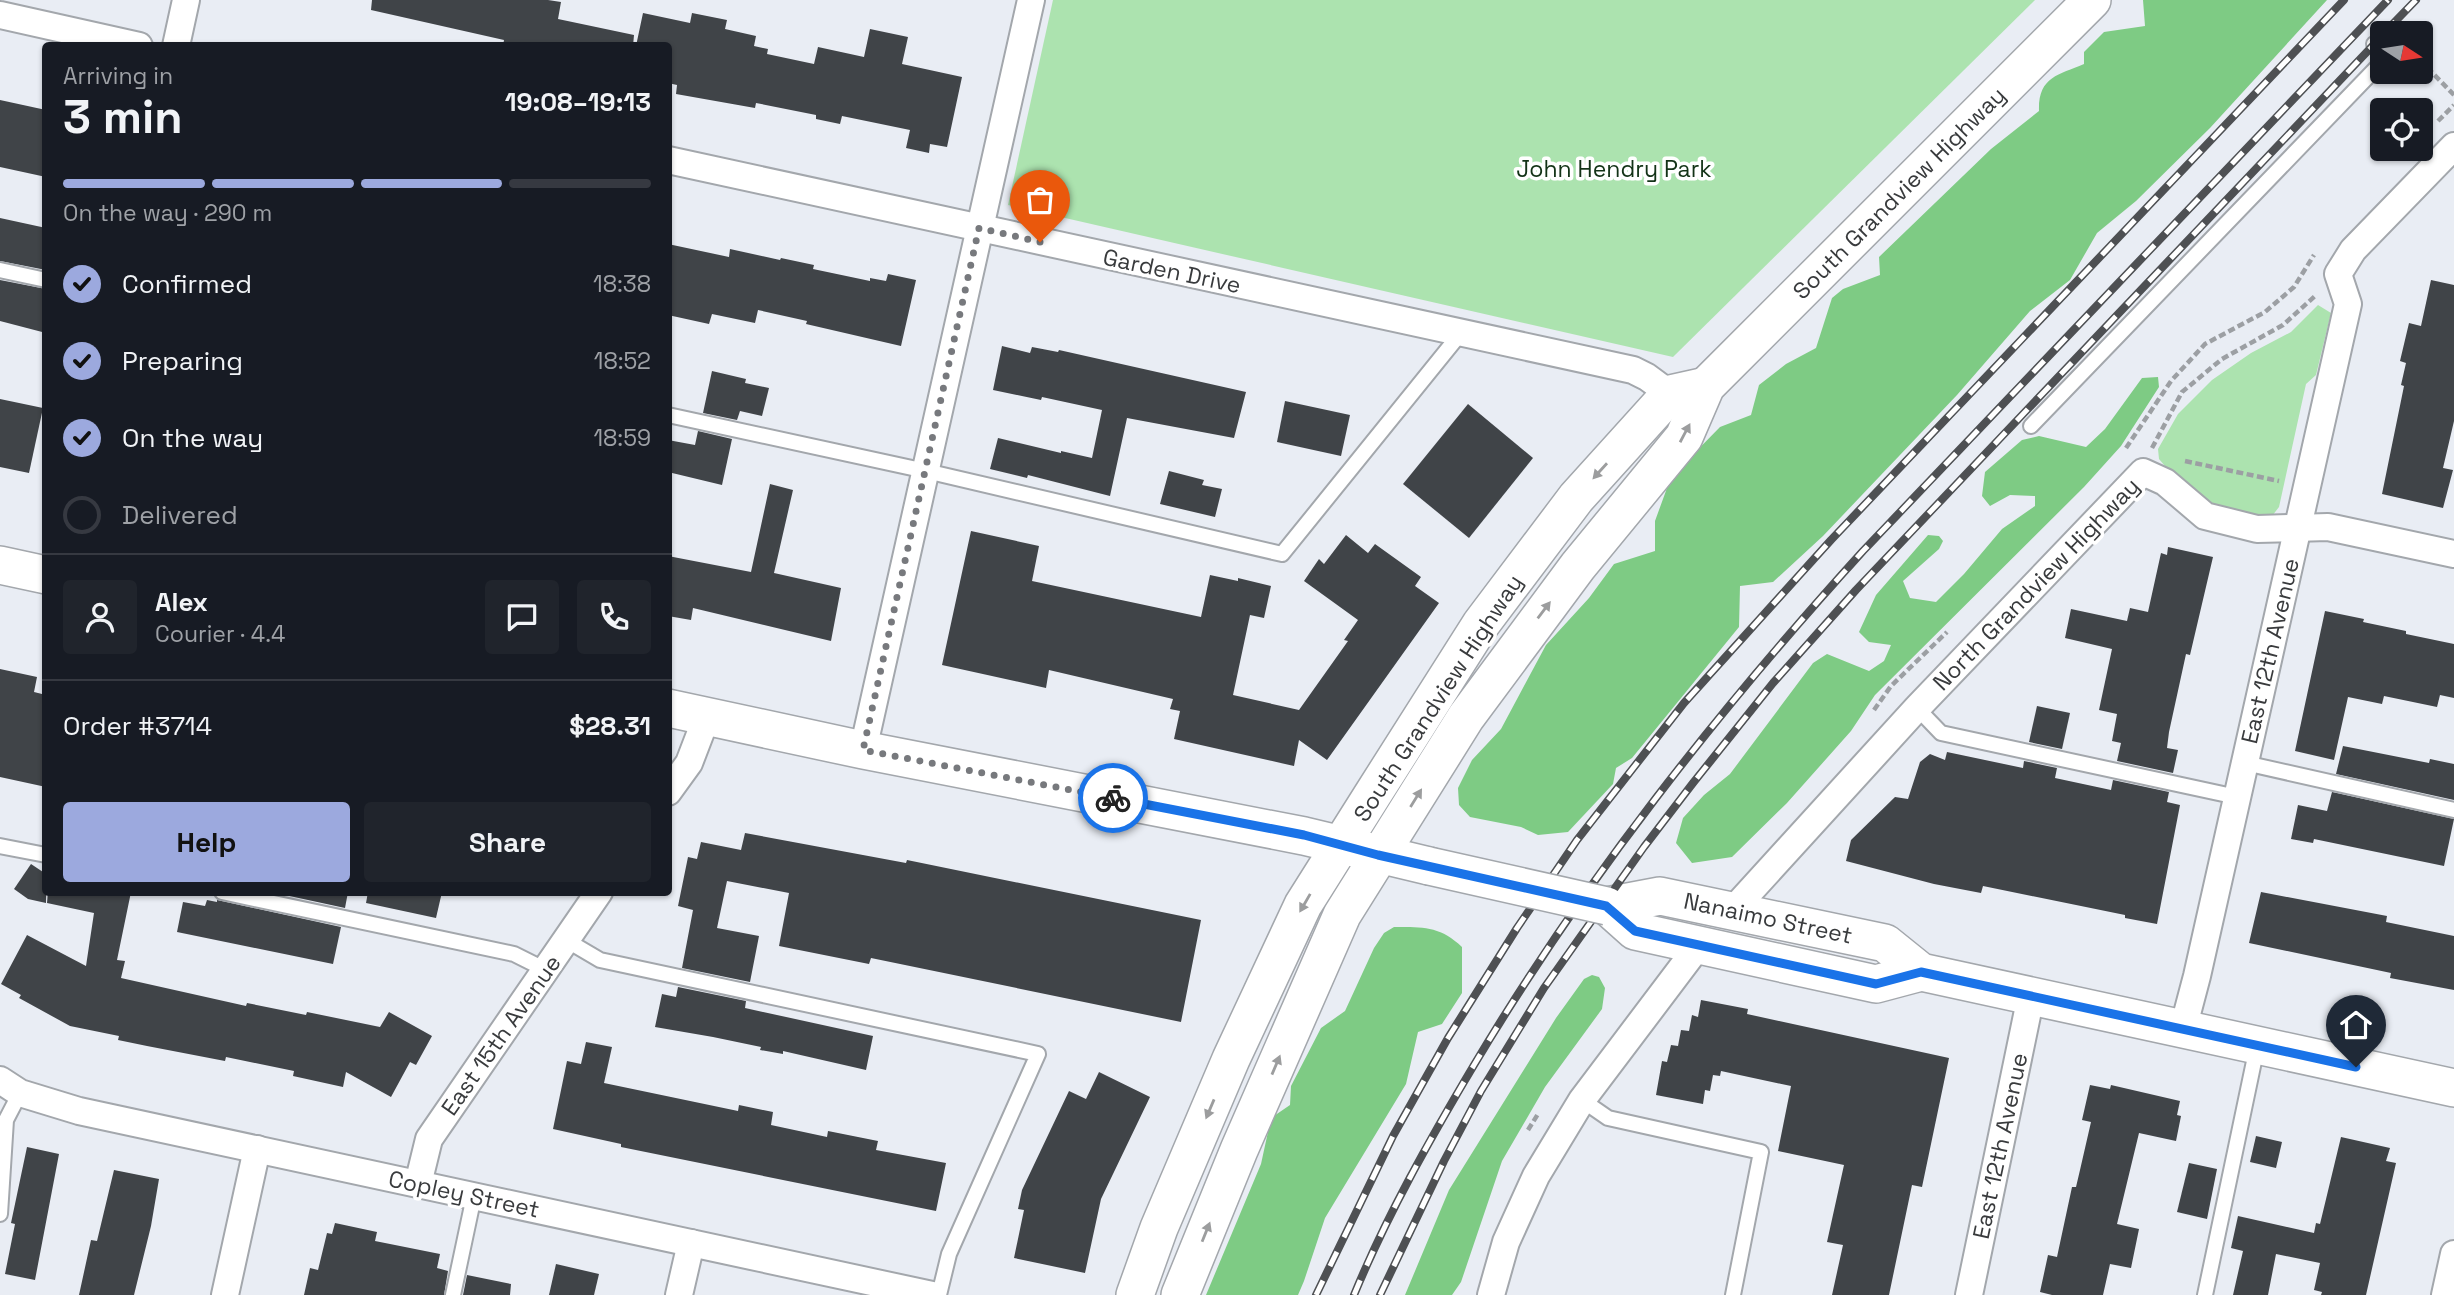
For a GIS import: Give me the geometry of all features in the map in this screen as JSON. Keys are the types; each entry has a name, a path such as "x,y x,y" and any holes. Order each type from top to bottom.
{"main road":[{"name":"South Grandview Highway","path":"1180,1295 1239,1150 1337,926 1378,855 1466,717 1578,566 1684,438 1706,386 2092,0"},
{"path":"1670,394 1706,386"},
{"name":"South Grandview Highway","path":"1135,1295 1159,1228 1231,1059 1303,905 1481,624 1576,498 1670,394"},
{"path":"0,565 42,574"},
{"name":"Nanaimo Street","path":"672,709 863,750 1304,835 1378,855 1606,906 1660,895 1885,943 1921,972 2454,1088"},
{"name":"Nanaimo Street","path":"1606,906 1635,931 1876,984 1921,972"}],"street":[{"path":"177,42 186,0"},
{"path":"863,750 1031,0"},
{"path":"0,15 121,42"},
{"path":"2338,274 2353,250 2454,146"},
{"name":"Garden Drive","path":"672,161 1633,370 1670,394"},
{"name":"East 12th Avenue","path":"2183,1029 2238,797 2348,304 2338,274"},
{"path":"2143,472 2165,482 2205,516 2257,529 2328,527 2454,554"},
{"name":"North Grandview Highway","path":"1732,911 1917,708 2143,472"},
{"path":"672,787 689,764 707,716"},
{"name":"East 15th Avenue","path":"418,1184 429,1139 596,896"},
{"path":"1491,1295 1506,1242 1536,1176 1582,1100 1699,945"},
{"name":"East 12th Avenue","path":"1969,1295 2031,996"},
{"name":"Copley Street","path":"10,1086 79,1111 925,1294"},
{"path":"225,1295 257,1149"},
{"path":"680,1295 691,1243"},
{"path":"2445,1295 2454,1254"}],"lane":[{"path":"2031,426 2370,74"},
{"path":"0,270 42,279"},
{"path":"672,416 926,471 1282,554 1460,334"},
{"path":"1917,708 1941,733 2238,797"},
{"path":"2245,763 2454,810"},
{"path":"0,846 42,854"},
{"path":"241,896 514,954 546,970"},
{"path":"566,940 600,960 1038,1054 949,1254 925,1294"},
{"path":"2204,1295 2258,1045"},
{"path":"0,1214 10,1086"},
{"path":"1582,1100 1608,1118 1761,1152 1733,1295"},
{"path":"453,1295 474,1196"}],"path":[{"path":"2433,73 2454,95"},
{"name":"North Grandview Highway","path":"2143,472 2154,442 2182,392 2222,359 2283,325 2338,274"},
{"path":"2182,461 2287,482"}],"green space":[{"name":"John Hendry Park","path":"1053,0 2035,0 1673,357 1008,205"},
{"path":"2143,0 2327,0 2210,128 2136,201 2097,233 2070,280 2030,311 1957,395 1823,536 1773,582 1740,586 1739,627 1632,758 1616,768 1613,784 1568,832 1538,835 1521,827 1470,817 1459,805 1458,788 1472,760 1501,729 1546,645 1589,598 1614,564 1655,551 1655,521 1671,477 1720,427 1751,415 1759,385 1786,364 1816,348 1832,298 1843,289 1880,275 1879,257 1991,149 2039,111 2042,91 2051,79 2084,64 2084,52 2104,32 2145,26"},
{"path":"2318,305 2331,313 2316,375 2306,384 2279,507 2272,516 2263,521 2193,499 2159,459 2158,449 2178,414 2212,380 2251,353 2291,332"},
{"path":"2158,377 2159,387 2121,446 2084,487 1875,695 1851,731 1787,803 1732,857 1692,863 1676,843 1683,818 1704,795 1730,774 1813,663 1827,654 1869,671 1884,661 1891,645 1869,642 1859,632 1876,595 1928,535 1939,536 1943,541 1939,549 1903,581 1910,598 1936,602 2002,529 2035,506 2035,496 2010,495 1990,506 1982,496 1985,472 2022,440 2039,436 2086,447 2105,429 2142,378"},
{"path":"1394,927 1438,931 1462,947 1462,993 1442,1024 1418,1032 1406,1084 1325,1218 1298,1295 1206,1295 1261,1164 1271,1118 1290,1105 1291,1086 1321,1028 1345,1011 1374,948 1384,933"},
{"path":"1592,975 1599,977 1605,988 1602,1009 1545,1087 1502,1161 1461,1282 1452,1295 1405,1295 1449,1190 1556,1018 1584,979"}],"building":[{"path":"372,0 548,0 561,2 558,19 634,35 633,42 504,42 371,10"},
{"path":"643,13 690,23 692,13 727,20 725,29 756,36 754,46 768,49 767,54 814,64 818,47 864,57 870,29 908,37 902,64 962,77 947,147 930,144 929,153 906,148 910,130 842,116 840,124 816,119 816,115 756,103 755,108 676,94 677,85 672,84 672,42 637,42"},
{"path":"0,100 42,109 42,176 0,167"},
{"path":"0,218 42,227 42,269 0,261"},
{"path":"672,245 729,257 730,249 780,260 781,258 814,265 813,269 870,281 870,278 886,281 888,274 916,280 901,346 758,310 755,323 712,314 709,324 672,316"},
{"path":"0,280 42,288 42,332 0,321"},
{"path":"2431,280 2454,285 2454,421 2443,468 2453,470 2443,508 2382,494 2404,386 2401,385 2406,363 2400,361 2409,323 2421,326"},
{"path":"1002,346 1030,353 1032,347 1059,350 1246,392 1234,438 1127,418 1110,496 1028,475 1027,478 990,469 998,438 1092,458 1102,410 993,390"},
{"path":"712,371 769,388 762,416 740,411 737,420 703,413"},
{"path":"0,399 42,408 29,473 0,467"},
{"path":"1285,401 1350,415 1341,456 1277,442"},
{"path":"1468,404 1533,458 1469,538 1403,484"},
{"path":"698,431 732,439 722,485 672,473 672,441 695,445"},
{"path":"1169,471 1204,480 1202,485 1222,489 1215,517 1160,504"},
{"path":"770,484 793,490 774,573 841,588 831,641 693,608 691,620 672,617 672,557 751,572"},
{"path":"971,531 1039,546 1032,581 1201,617 1210,575 1271,586 1264,618 1250,615 1233,695 1299,710 1348,641 1344,640 1358,620 1304,581 1319,559 1324,564 1346,535 1368,553 1375,544 1421,577 1415,586 1439,603 1327,760 1299,740 1294,766 1174,739 1180,711 1170,709 1173,699 1049,670 1046,688 942,665"},
{"path":"2168,547 2213,557 2190,655 2186,654 2169,732 2167,748 2178,750 2173,773 2117,761 2121,743 2112,741 2117,714 2099,710 2112,649 2065,638 2071,609 2127,621 2130,608 2148,612 2161,553 2167,555"},
{"path":"2325,611 2364,619 2363,622 2406,631 2406,634 2454,644 2454,698 2440,695 2437,707 2384,696 2382,704 2348,697 2334,760 2295,751"},
{"path":"0,669 37,677 34,692 42,694 42,786 0,777"},
{"path":"2037,706 2070,713 2062,749 2029,742"},
{"path":"2343,746 2429,763 2430,759 2454,764 2454,800 2336,774"},
{"path":"1947,752 2023,768 2024,761 2057,768 2055,778 2111,790 2113,780 2169,792 2167,802 2180,805 2157,924 1983,886 1981,893 1934,884 1846,861 1851,840 1895,797 1908,799 1920,762 1930,754 1945,760"},
{"path":"2332,792 2454,819 2444,866 2314,839 2313,843 2291,839 2298,805 2327,811"},
{"path":"745,833 906,863 907,860 1201,920 1181,1022 871,958 869,964 779,946 789,893 727,881 717,928 759,936 750,982 682,968 693,910 678,906 688,857 697,859 701,842 741,850"},
{"path":"31,864 42,871 42,896 46,896 46,903 28,899 14,889"},
{"path":"2261,892 2387,916 2386,922 2454,936 2454,990 2390,978 2391,973 2249,943"},
{"path":"48,896 130,896 117,960 125,961 121,978 246,1006 247,1003 306,1015 307,1012 380,1027 389,1012 432,1036 416,1065 410,1062 391,1097 346,1072 343,1087 293,1076 294,1071 226,1057 225,1061 147,1046 118,1040 119,1036 70,1026 19,998 21,995 1,984 27,935 86,966 94,913 47,903"},
{"path":"290,896 347,896 345,908"},
{"path":"367,896 441,896 436,918 366,903"},
{"path":"207,900 341,927 333,964 177,932 183,902 205,906"},
{"path":"678,987 746,1001 745,1008 873,1036 866,1070 655,1027 662,994 676,997"},
{"path":"1701,1000 1748,1009 1747,1014 1949,1058 1922,1187 1912,1185 1889,1295 1832,1295 1843,1245 1827,1242 1844,1165 1778,1151 1791,1086 1721,1071 1720,1076 1713,1075 1710,1091 1705,1090 1703,1104 1656,1095 1662,1061 1667,1062 1671,1045 1678,1046 1681,1030 1689,1031 1692,1015 1698,1017"},
{"path":"586,1042 612,1047 604,1083 738,1111 739,1105 773,1112 771,1125 827,1137 828,1131 878,1141 876,1150 946,1163 936,1211 621,1147 621,1144 553,1129 567,1061 581,1064"},
{"path":"1099,1072 1150,1097 1101,1199 1085,1273 1014,1258 1024,1210 1018,1209 1022,1190 1069,1091 1086,1099"},
{"path":"2090,1085 2110,1089 2111,1085 2180,1101 2177,1115 2181,1116 2176,1141 2139,1133 2117,1224 2139,1229 2131,1268 2110,1264 2103,1295 2052,1295 2040,1292 2048,1255 2057,1257 2072,1187 2076,1187 2091,1122 2082,1120"},
{"path":"2256,1136 2282,1142 2276,1168 2250,1162"},
{"path":"2341,1137 2390,1148 2386,1161 2396,1163 2366,1295 2321,1295 2322,1292 2314,1290 2320,1263 2276,1254 2268,1295 2233,1295 2243,1251 2231,1248 2238,1216 2314,1233 2316,1223 2320,1224"},
{"path":"27,1147 59,1154 35,1280 5,1274 15,1224 11,1223"},
{"path":"2189,1163 2217,1169 2207,1219 2177,1212"},
{"path":"114,1170 159,1179 134,1295 79,1295 91,1240 97,1241"},
{"path":"335,1223 377,1232 375,1241 440,1254 437,1268 448,1271 444,1295 304,1295 310,1268 318,1270 327,1233 332,1234"},
{"path":"556,1264 599,1274 594,1295 549,1295"},
{"path":"467,1275 511,1284 510,1295 463,1295"}],"railway":[{"path":"1316,1295 1393,1136 1448,1038 1517,928 1577,840 1684,703 1831,540 2344,0"},
{"path":"1354,1295 1380,1236 1425,1149 1517,996 1608,863 1705,735 1863,551 2388,0"},
{"path":"2396,21 2416,0"},
{"path":"1380,1295 1481,1091 1544,988 1693,783 1773,683 1856,590 2370,49"}],"way so far":[{"path":"1040,242 979,228 863,750 1113,798"}],"route":[{"path":"1113,798 1304,835 1378,855 1606,906 1635,931 1876,984 1921,972 2356,1067"}]}
